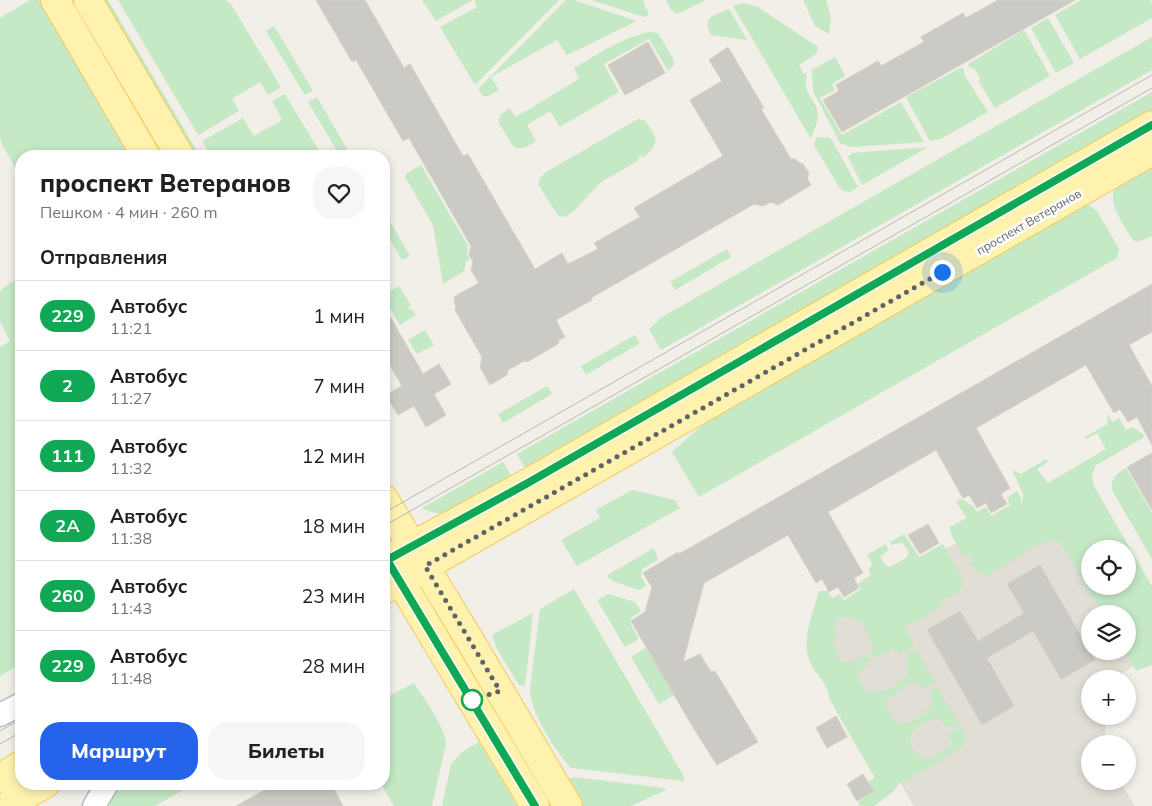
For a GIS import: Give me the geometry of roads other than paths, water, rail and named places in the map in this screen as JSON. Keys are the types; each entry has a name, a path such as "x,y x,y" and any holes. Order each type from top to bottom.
{"main road":[{"path":"55,0 142,150"},
{"path":"88,0 176,150"},
{"name":"проспект Ветеранов","path":"419,556 526,484 1152,125"},
{"name":"проспект Ветеранов","path":"390,568 419,556 1152,152"},
{"path":"390,510 568,806"},
{"path":"390,572 535,806"},
{"path":"0,778 15,769"},
{"path":"6,806 34,790"}],"street":[{"path":"0,715 15,707"},
{"path":"94,806 103,790"}],"tram line":[{"path":"390,510 1152,75"},
{"path":"390,523 1152,88"},
{"path":"0,731 15,722"},
{"path":"0,744 15,735"}]}
